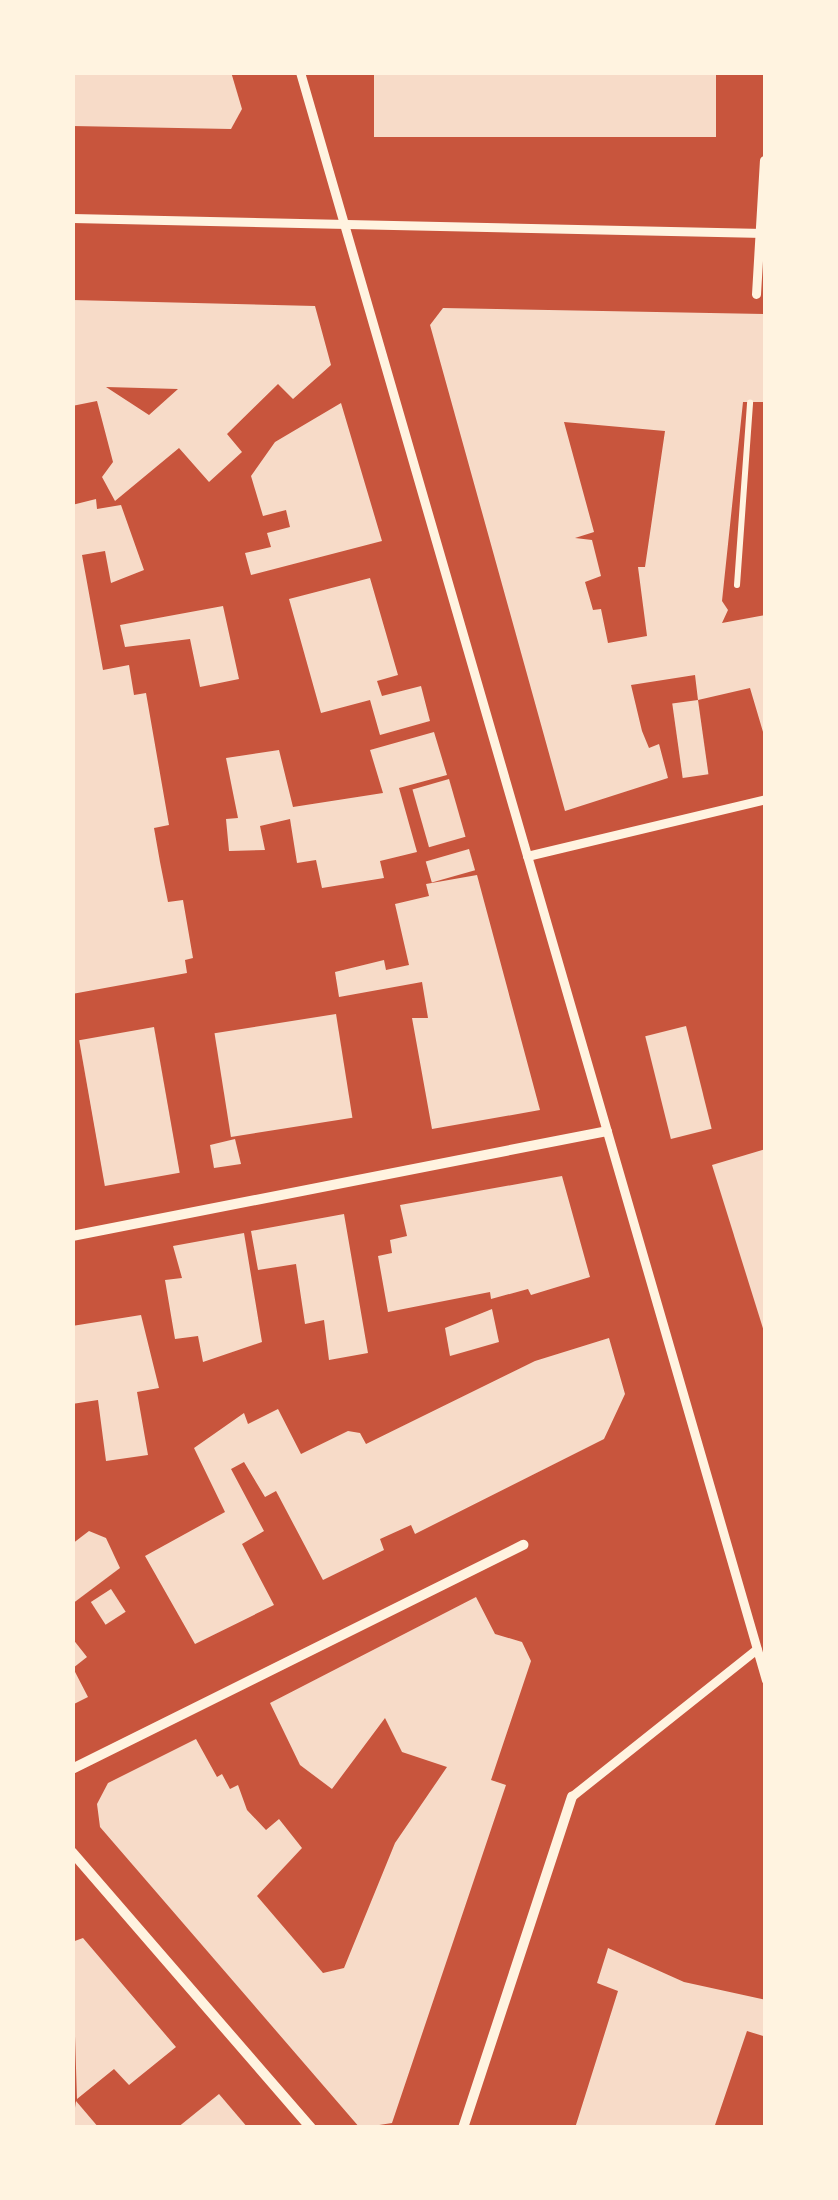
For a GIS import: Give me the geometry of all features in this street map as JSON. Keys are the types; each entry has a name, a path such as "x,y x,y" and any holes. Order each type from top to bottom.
{"street":[{"path":"300,72 766,1680"},
{"path":"756,294 764,160"},
{"path":"72,218 342,219 762,233"},
{"path":"527,856 766,799"},
{"path":"73,1232 607,1131"},
{"path":"72,1769 523,1545"},
{"path":"463,2128 572,1796 757,1649"},
{"path":"72,1852 311,2128"}],"path":[{"path":"737,586 750,402"}],"building":[{"path":"72,72 231,72 242,109 231,129 72,126"},
{"path":"374,72 716,72 716,137 374,137"},
{"path":"72,300 315,306 331,365 293,399 278,384 227,434 242,452 209,482 179,448 115,501 102,477 113,462 97,401 72,406","holes":["106,387 178,389 149,415"]},
{"path":"443,308 766,314 766,402 743,402 722,601 728,610 722,623 766,615 766,742 750,688 698,700 695,675 631,685 642,731 649,748 659,744 668,778 565,811 430,325","holes":["564,422 665,431 645,567 638,567 647,636 608,643 601,609 593,610 585,582 601,576 592,540 575,538 594,532"]},
{"path":"341,403 382,541 251,575 245,553 271,547 267,533 290,527 286,510 263,516 251,476 275,442"},
{"path":"96,499 97,509 121,505 144,570 111,583 105,551 82,555 103,670 129,665 134,695 146,693 169,825 154,828 160,862 168,902 183,900 193,958 185,960 187,973 72,994 72,505"},
{"path":"370,578 398,675 377,681 382,696 421,686 430,721 380,735 370,700 321,713 289,599"},
{"path":"223,606 239,679 200,687 190,639 125,647 120,625"},
{"path":"698,700 708,774 683,778 672,704"},
{"path":"434,732 447,775 399,788 417,852 380,861 384,878 322,888 316,860 297,863 290,819 260,826 265,850 229,851 226,819 238,818 226,758 279,750 293,807 383,793 370,750"},
{"path":"449,779 466,837 429,847 412,789"},
{"path":"469,849 475,870 432,883 426,861"},
{"path":"477,875 540,1110 432,1129 412,1018 428,1018 422,982 339,997 335,972 384,960 386,970 409,965 395,904 429,896 426,884"},
{"path":"336,1014 352,1118 231,1137 215,1033"},
{"path":"686,1026 712,1129 671,1139 645,1036"},
{"path":"154,1027 180,1173 105,1186 79,1040"},
{"path":"235,1139 241,1164 214,1168 210,1145"},
{"path":"766,1149 766,1338 712,1165"},
{"path":"562,1176 590,1277 531,1295 528,1289 491,1299 490,1292 388,1312 378,1256 392,1253 390,1240 407,1236 400,1205"},
{"path":"344,1214 368,1353 329,1360 324,1320 305,1324 296,1264 258,1270 251,1231"},
{"path":"244,1233 262,1342 203,1362 198,1336 175,1339 165,1280 182,1278 173,1246"},
{"path":"492,1309 499,1342 450,1356 445,1328"},
{"path":"141,1315 159,1388 137,1392 148,1455 106,1461 98,1400 72,1404 72,1326"},
{"path":"609,1338 625,1394 604,1439 415,1534 411,1525 380,1539 384,1550 323,1580 276,1491 265,1497 244,1462 231,1469 264,1531 242,1544 274,1605 195,1644 145,1556 225,1512 194,1448 244,1413 248,1424 278,1409 301,1454 348,1431 360,1433 366,1444 535,1361"},
{"path":"89,1531 106,1538 120,1568 72,1604 72,1544"},
{"path":"111,1589 126,1612 106,1625 91,1602"},
{"path":"476,1597 495,1634 522,1642 531,1661 491,1780 506,1785 392,2123 360,2128 100,1827 97,1804 108,1783 196,1739 217,1777 222,1774 230,1789 238,1785 247,1810 266,1830 279,1819 302,1848 257,1896 323,1973 344,1968 395,1843 447,1767 402,1752 385,1718 332,1789 300,1765 270,1703"},
{"path":"72,1638 87,1657 73,1668 88,1697 72,1705"},
{"path":"83,1938 176,2047 129,2085 114,2069 77,2099 72,1942"},
{"path":"608,1948 684,1982 766,2000 766,2037 747,2031 714,2128 575,2128 618,1991 597,1983"},
{"path":"219,2094 248,2128 177,2128"},
{"path":"76,2101 99,2128 72,2128"}]}
